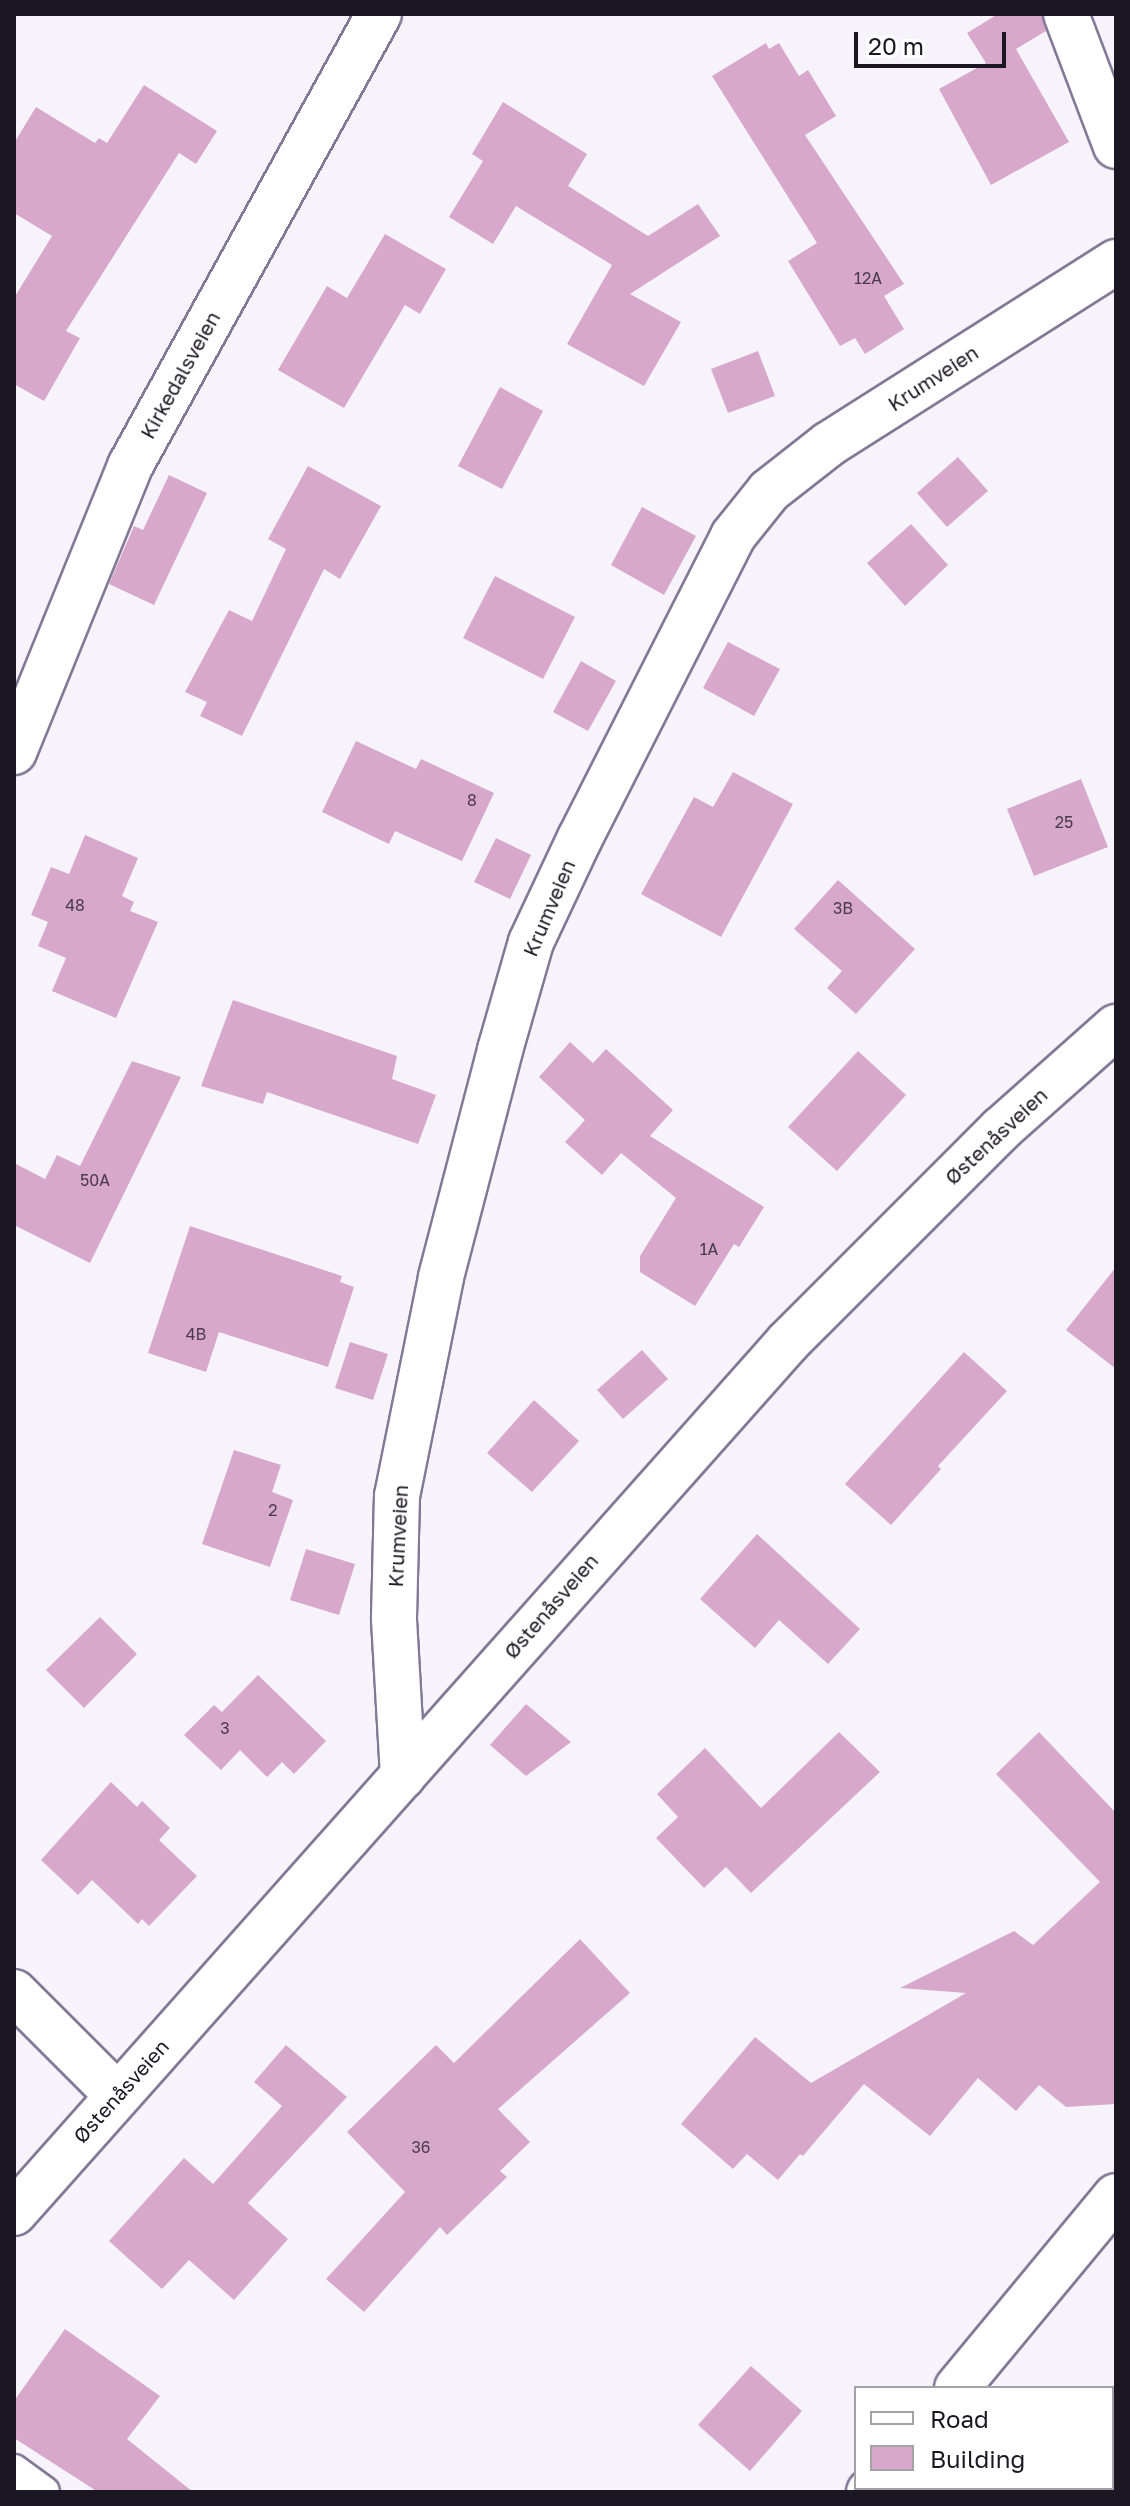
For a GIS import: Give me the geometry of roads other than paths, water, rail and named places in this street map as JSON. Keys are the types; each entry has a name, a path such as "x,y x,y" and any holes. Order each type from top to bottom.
{"street":[{"name":"Kirkedalsveien","path":"14,752 130,466 379,14"},
{"path":"1066,14 1116,146"},
{"name":"Krumveien","path":"403,1776 394,1618 397,1496 441,1277 531,942 733,536 769,491 829,444 1116,262"},
{"name":"Østenåsveien","path":"14,2213 613,1535 799,1331 989,1140 1116,1027"},
{"path":"14,1992 117,2095"},
{"path":"959,2386 1116,2196"}],"lane":[{"path":"14,2470 44,2492"}]}
